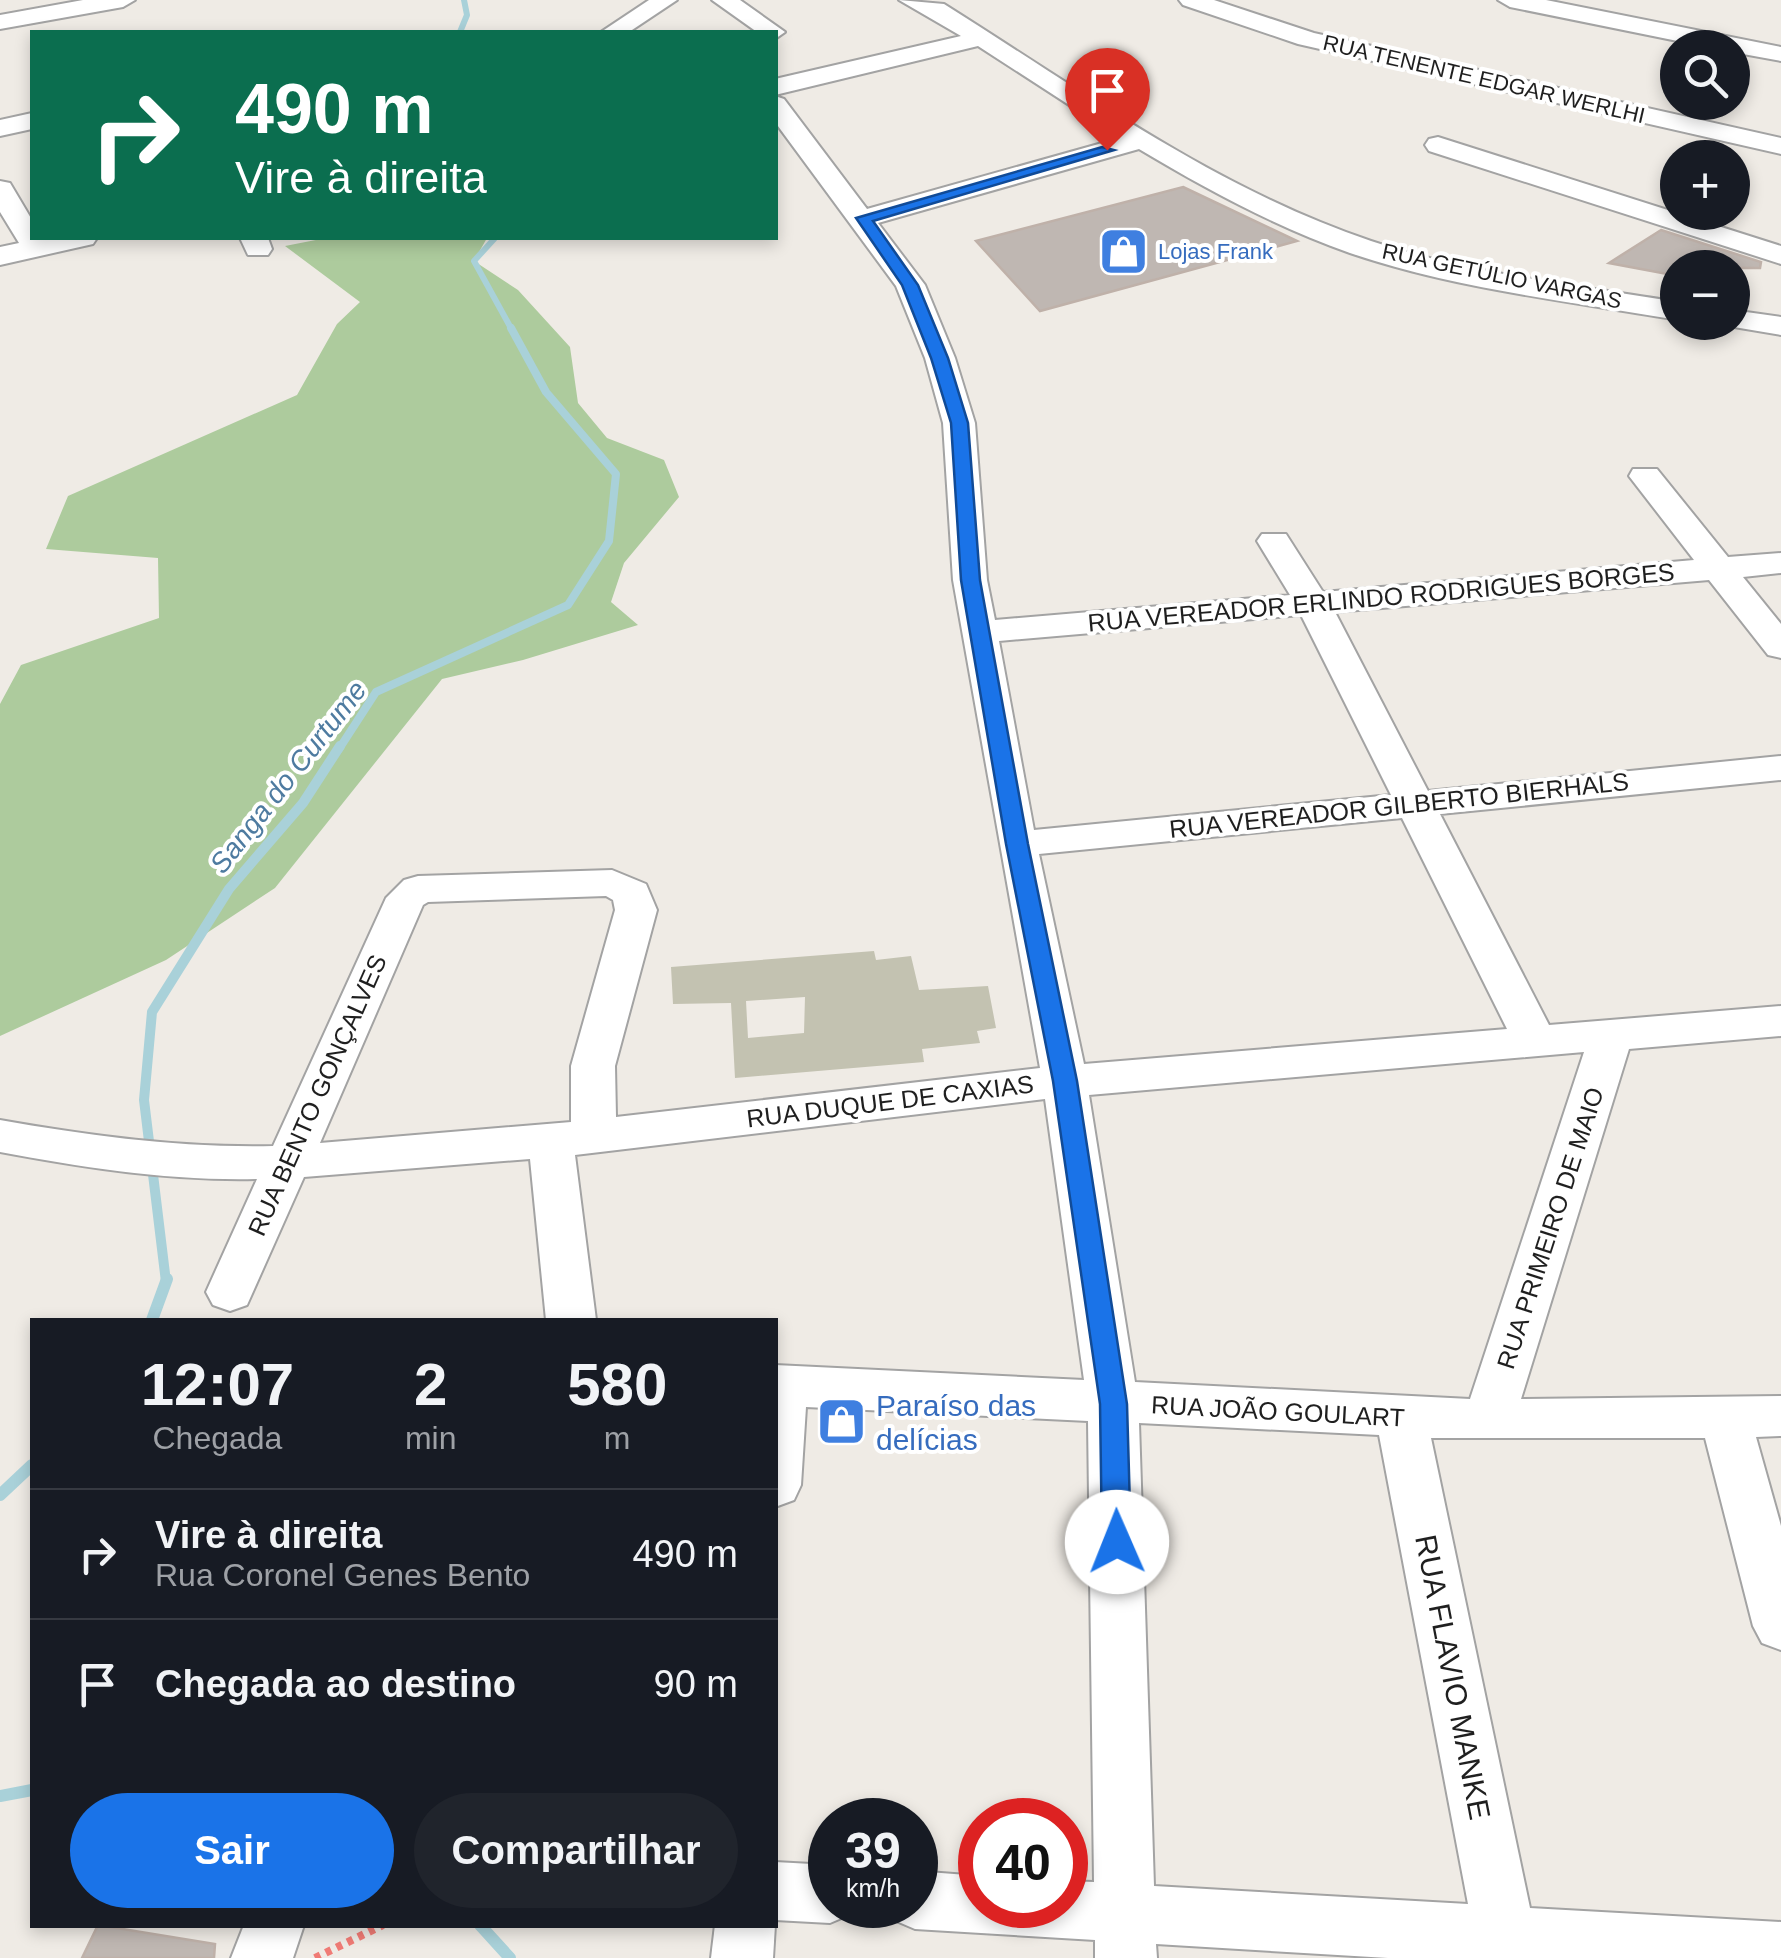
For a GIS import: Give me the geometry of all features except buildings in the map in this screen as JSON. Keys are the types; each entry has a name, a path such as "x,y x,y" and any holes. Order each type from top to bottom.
{"street":[{"path":"0,22 80,4 123,0"},
{"path":"615,30 665,0"},
{"path":"724,0 768,30"},
{"name":"RUA GETÚLIO VARGAS","path":"911,0 936,9 1142,140 1221,184 1360,246 1458,271 1660,308"},
{"name":"RUA TENENTE EDGAR WERLHI","path":"1191,0 1307,39 1775,138"},
{"path":"1510,0 1781,54"},
{"path":"80,4 101,30"},
{"path":"778,87 982,38"},
{"path":"778,108 864,218 910,285 940,358 959,423 970,580 1017,844 1065,1081 1113,1404 1126,1936"},
{"path":"0,128 30,122"},
{"path":"1775,138 1781,166"},
{"path":"864,218 1142,140"},
{"path":"1438,145 1781,256"},
{"path":"0,189 30,238"},
{"path":"31,240 36,248"},
{"path":"0,256 74,240"},
{"path":"1750,322 1781,326"},
{"path":"1646,476 1781,647"},
{"path":"1274,541 1313,603 1535,1041"},
{"name":"RUA VEREADOR ERLINDO RODRIGUES BORGES","path":"980,632 1781,562"},
{"name":"RUA VEREADOR GILBERTO BIERHALS","path":"1017,844 1781,768"},
{"name":"RUA BENTO GONÇALVES","path":"230,1292 406,898 418,889 612,883 632,893 636,910 573,1139"},
{"name":"RUA DUQUE DE CAXIAS","path":"0,1136 102,1154 198,1164 285,1162 573,1139 1065,1081 1781,1021"},
{"name":"RUA PRIMEIRO DE MAIO","path":"1489,1420 1611,1037"},
{"path":"571,1318 573,1139"},
{"name":"RUA JOÃO GOULART","path":"778,1386 1489,1420 1781,1416"},
{"path":"1725,1415 1781,1626"},
{"name":"RUA FLAVIO MANKE","path":"1401,1417 1504,1936"},
{"path":"778,1891 808,1893"},
{"path":"262,1958 273,1928"},
{"path":"742,1958 745,1928"},
{"path":"1088,1928 1126,1936 1504,1936 1781,1952"}],"path":[{"path":"314,1958 377,1928"}],"shaded area":[{"path":"874,951 876,960 911,956 919,990 988,986 996,1028 977,1031 980,1043 922,1049 924,1062 735,1078 731,1003 673,1004 671,967","holes":["805,997 804,1033 748,1038 746,1001"]}],"green space":[{"path":"316,240 486,240 474,261 518,290 570,347 578,403 607,438 664,460 679,497 624,563 611,602 638,625 523,660 442,679 275,888 166,960 0,1036 0,704 21,665 159,618 158,558 46,549 68,496 297,395 337,324 360,302 285,246"}],"waterway":[{"name":"Sanga do Curtume","path":"461,30 467,15 464,0"},
{"name":"Sanga do Curtume","path":"493,240 474,261 512,330"},
{"name":"Sanga do Curtume","path":"339,749 376,692 568,605 609,541 616,474 546,392 511,328"},
{"name":"Sanga do Curtume","path":"166,1282 144,1100 152,1012 229,889 303,803 340,746"},
{"name":"Sanga do Curtume","path":"153,1318 166,1282"},
{"name":"Sanga do Curtume","path":"0,1495 30,1467"},
{"name":"Sanga do Curtume","path":"0,1796 30,1790"},
{"name":"Sanga do Curtume","path":"483,1928 510,1958"}],"place":[{"name":"Lojas Frank","path":"1123,251"},
{"name":"Paraíso das delícias","path":"841,1422"}],"route":[{"path":"1107,150 864,218 910,285 940,358 959,423 966,474 970,580 1017,844 1065,1081 1113,1404 1117,1542"}]}
